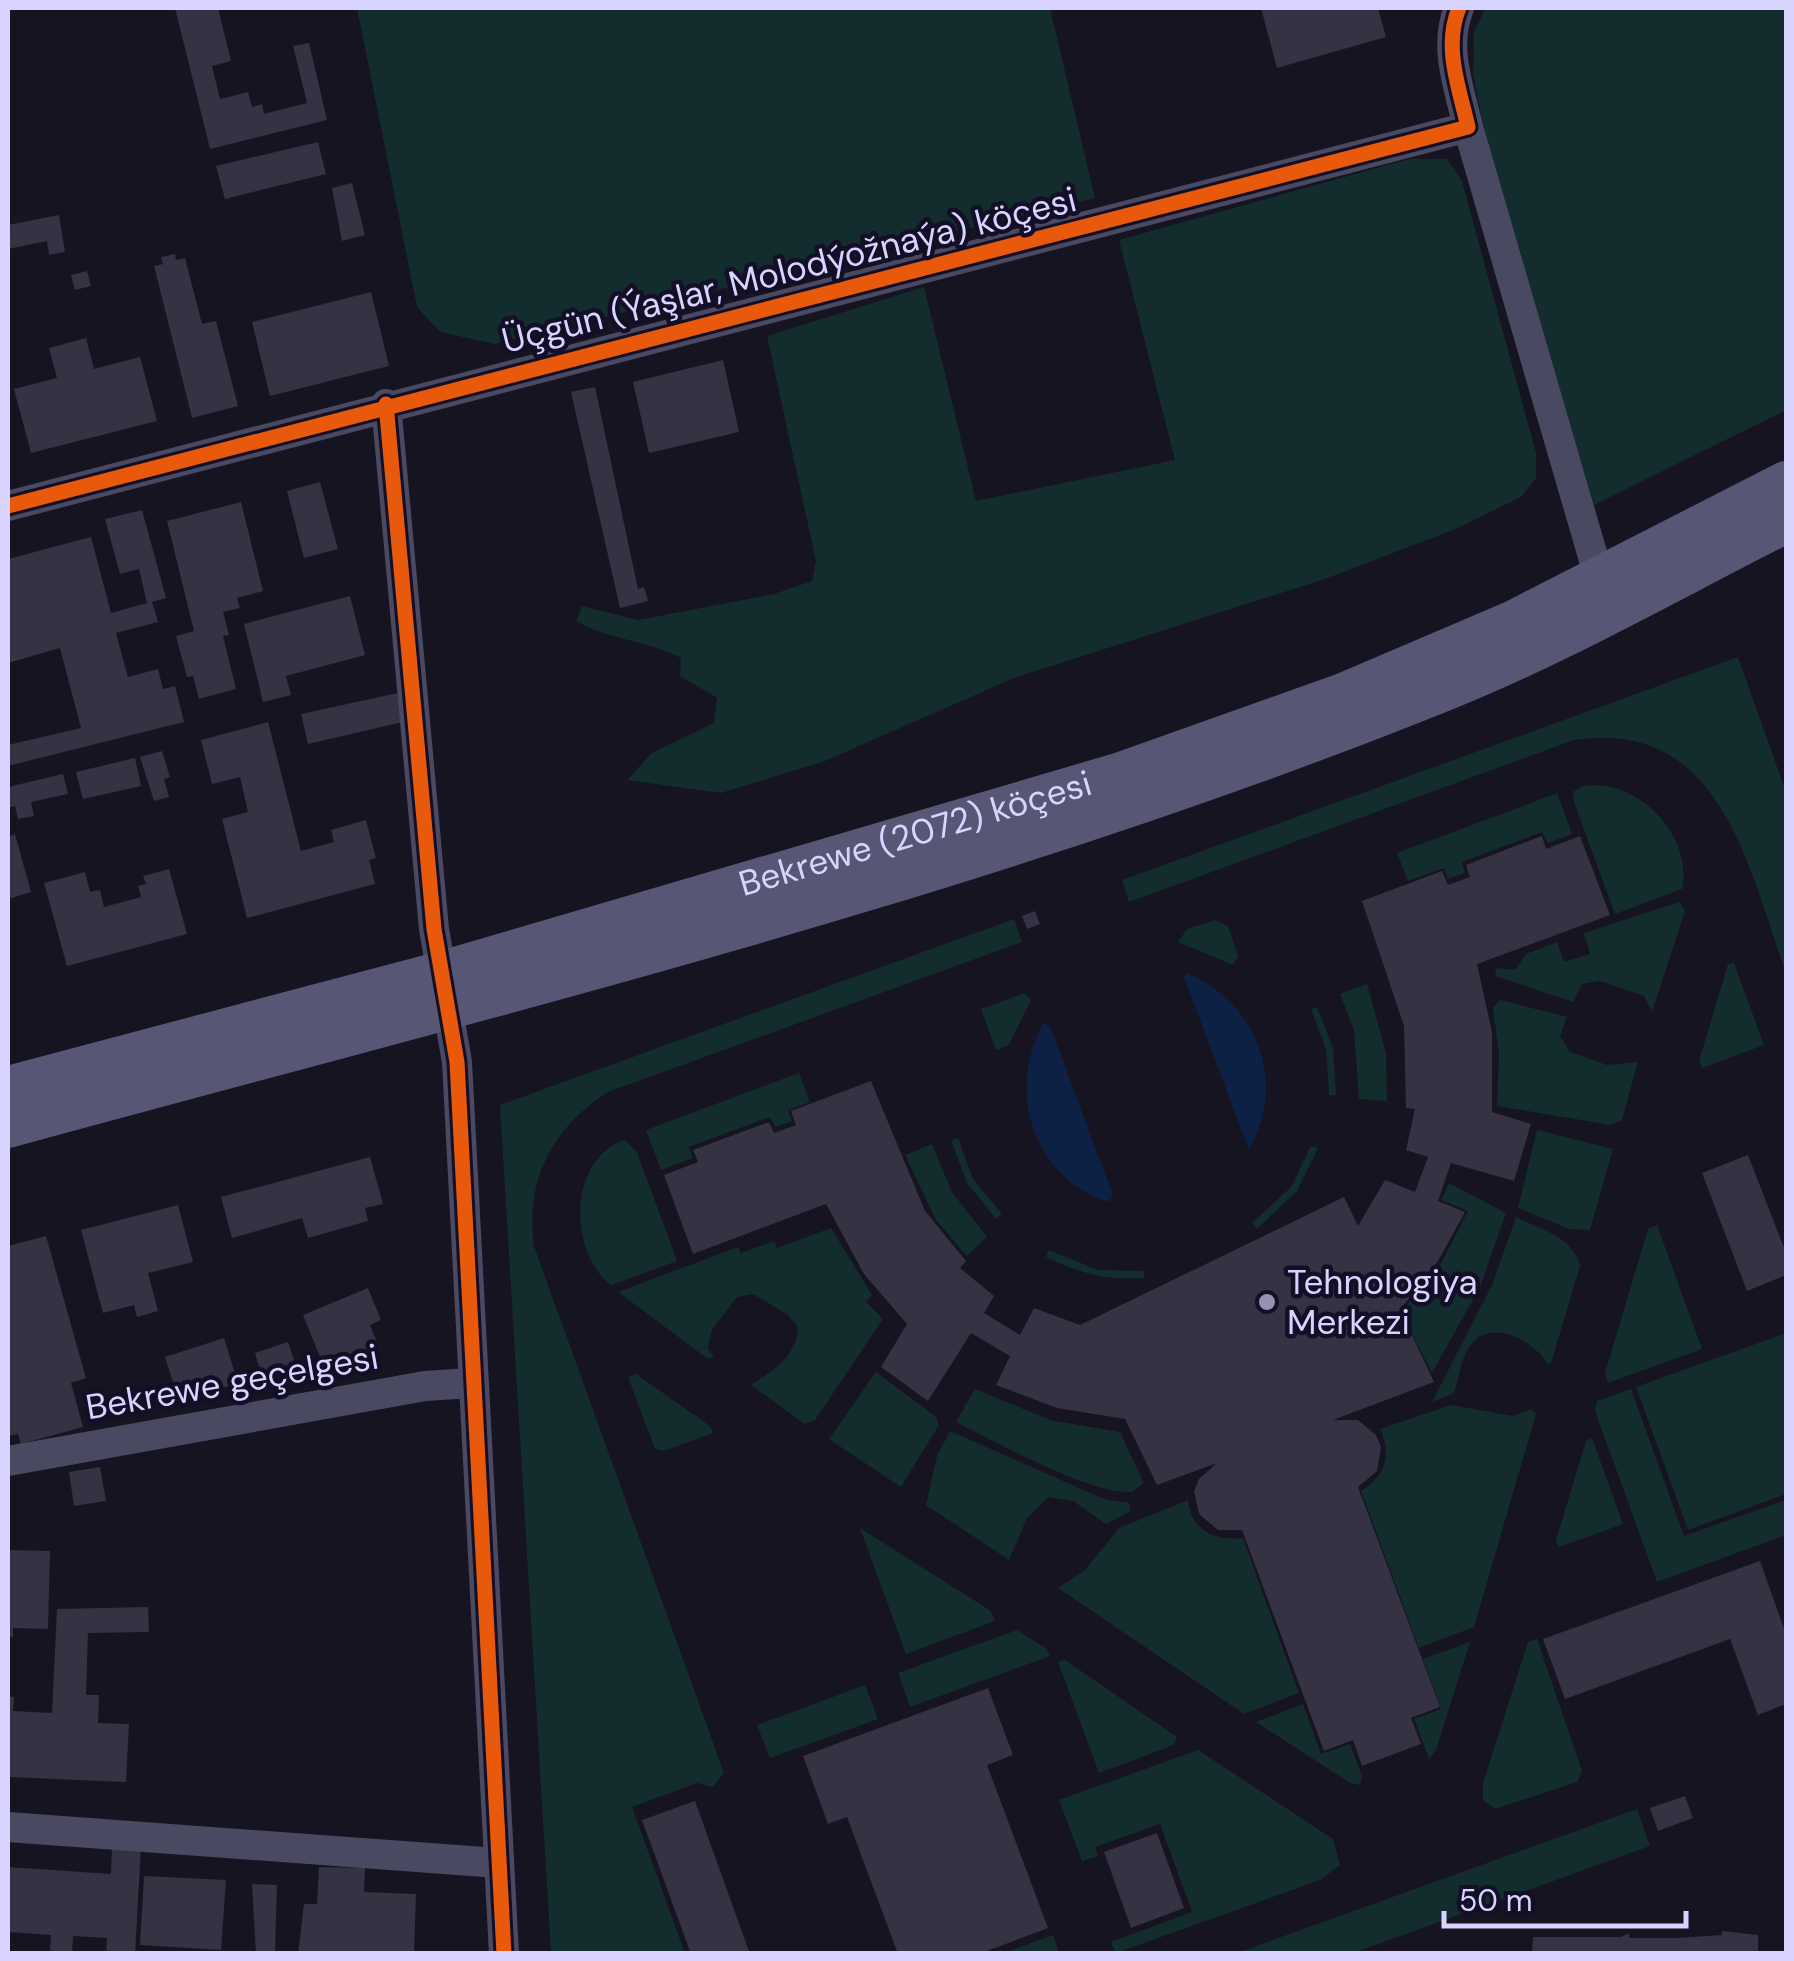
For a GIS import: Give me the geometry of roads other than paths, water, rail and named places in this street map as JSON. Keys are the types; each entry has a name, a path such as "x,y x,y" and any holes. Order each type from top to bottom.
{"main road":[{"name":"Bekrewe (2072) köçesi","path":"8,1127 1118,774 1343,694 1514,621 1786,482"},
{"name":"Bekrewe (2072) köçesi","path":"8,1087 445,989 1056,830 1450,688 1786,522"}],"street":[{"path":"1459,8 1452,25 1452,56 1468,127 1599,577"},
{"name":"Üçgün (Ýaşlar, Molodýožnaýa) köçesi","path":"8,506 386,404 1468,127"},
{"path":"386,404 434,929 456,1062 504,1954"},
{"name":"Bekrewe geçelgesi","path":"8,1461 425,1386 471,1383"},
{"path":"8,1827 498,1863"}],"water":[{"path":"1187,973 1232,1004 1259,1047 1265,1072 1265,1098 1249,1150 1184,977"},
{"path":"1043,1024 1050,1026 1113,1195 1109,1202 1061,1174 1034,1130 1027,1077 1032,1050"}],"place":[{"name":"Tehnologiya Merkezi","path":"1267,1302"}]}
